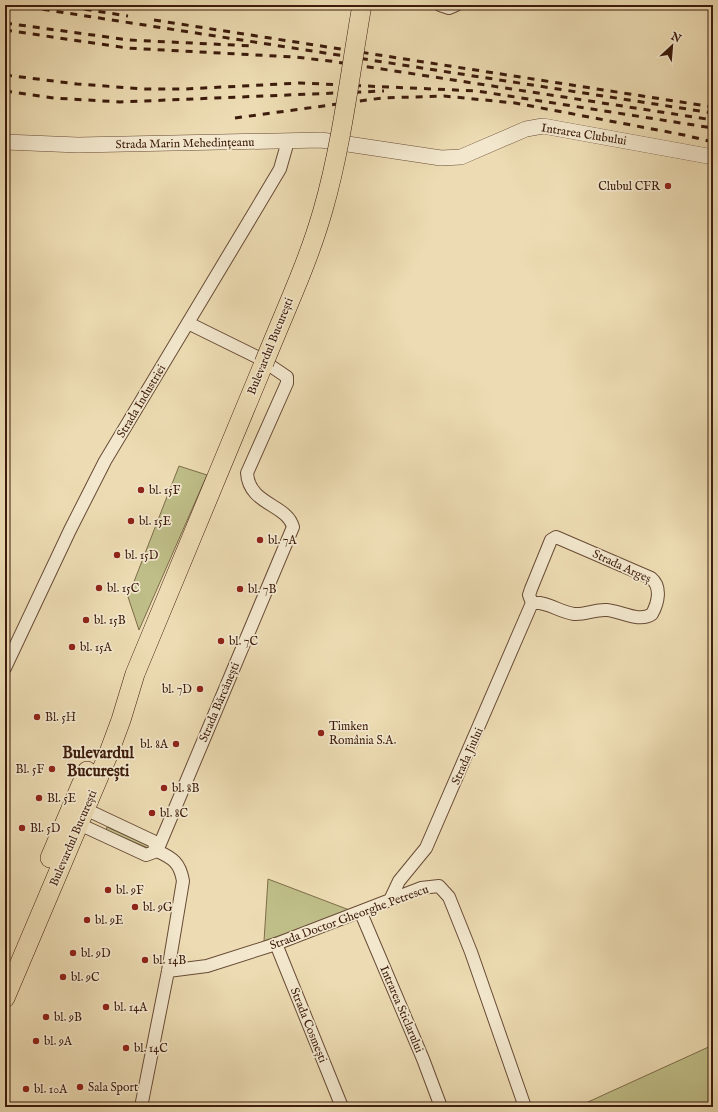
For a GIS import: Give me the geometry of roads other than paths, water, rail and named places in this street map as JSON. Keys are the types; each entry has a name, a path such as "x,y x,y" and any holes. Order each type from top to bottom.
{"main road":[{"name":"Bulevardul București","path":"5,998 82,817 121,720 135,674 315,234 335,156 362,5"},
{"name":"Bulevardul București","path":"5,967 96,750 112,716 135,674"}],"street":[{"path":"440,5 449,8 456,5"},
{"name":"Intrarea Clubului","path":"365,146 429,157 461,157 526,129 543,126 713,157"},
{"name":"Strada Marin Mehedințeanu","path":"5,142 78,145 321,140 365,146"},
{"name":"Strada Industriei","path":"5,668 98,474 277,173 288,141"},
{"name":"Strada Bărcănești","path":"157,852 293,527 291,520 256,493 248,479 247,473 287,383 287,377 259,358 188,323"},
{"name":"Strada Argeș","path":"556,537 651,578 655,581 658,588 654,610 652,614 644,618 606,610 575,614 546,604 532,603 529,595 531,589 551,540 556,537"},
{"name":"Strada Jiului","path":"390,900 399,881 426,848 532,603"},
{"path":"82,817 146,855 157,852 170,856 178,864 181,870 183,881 168,971 141,1107"},
{"path":"82,817 152,841 157,852"},
{"name":"Strada Doctor Gheorghe Petrescu","path":"168,971 206,966 276,944 390,900 433,886 439,886 449,897 471,952 525,1107"},
{"name":"Intrarea Sticlarului","path":"361,912 423,1060 440,1107"},
{"name":"Strada Cosmești","path":"276,944 342,1107"}],"railway":[{"path":"15,5 713,113"},
{"path":"57,5 128,16"},
{"path":"154,20 713,107"},
{"path":"5,23 129,40 254,46"},
{"path":"5,30 127,48 295,57 330,61 713,120"},
{"path":"5,75 77,84 145,89 185,89 300,83 477,91 713,128"},
{"path":"5,91 54,98 120,102 384,91"},
{"path":"235,118 382,98 444,96 515,103 684,135 713,142"}],"place":[{"name":"Clubul CFR","path":"668,186"},
{"name":"bl. 15F","path":"141,490"},
{"name":"bl. 15E","path":"131,521"},
{"name":"bl. 7A","path":"260,540"},
{"name":"bl. 15D","path":"117,555"},
{"name":"bl. 15C","path":"99,588"},
{"name":"bl. 7B","path":"240,589"},
{"name":"bl. 15B","path":"86,620"},
{"name":"bl. 7C","path":"221,641"},
{"name":"bl. 15A","path":"72,647"},
{"name":"bl. 7D","path":"200,689"},
{"name":"Bl. 5H","path":"37,717"},
{"name":"Timken România S.A.","path":"321,733"},
{"name":"bl. 8A","path":"176,744"},
{"name":"Bl. 5F","path":"52,769"},
{"name":"bl. 8B","path":"164,788"},
{"name":"Bl. 5E","path":"39,798"},
{"name":"bl. 8C","path":"152,813"},
{"name":"Bl. 5D","path":"22,828"},
{"name":"bl. 9F","path":"108,890"},
{"name":"bl. 9G","path":"135,907"},
{"name":"bl. 9E","path":"87,920"},
{"name":"bl. 9D","path":"73,953"},
{"name":"bl. 14B","path":"145,960"},
{"name":"bl. 9C","path":"63,977"},
{"name":"bl. 14A","path":"106,1007"},
{"name":"bl. 9B","path":"46,1017"},
{"name":"bl. 9A","path":"36,1041"},
{"name":"bl. 14C","path":"126,1048"},
{"name":"Sala Sport","path":"80,1087"},
{"name":"bl. 10A","path":"26,1089"}],"district":[{"name":"Bulevardul București","path":"98,761"}]}
